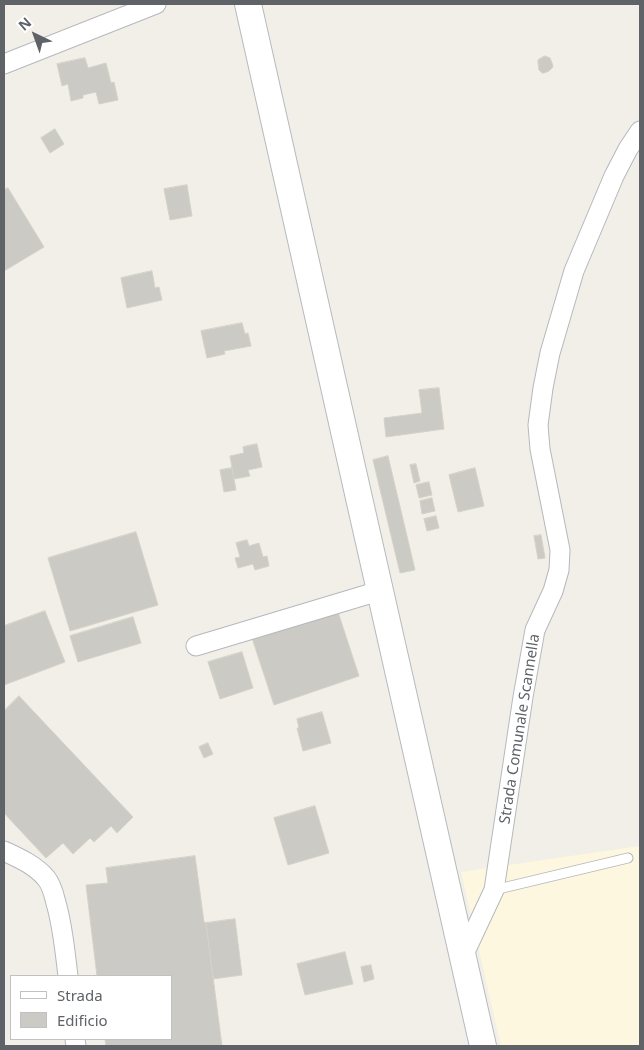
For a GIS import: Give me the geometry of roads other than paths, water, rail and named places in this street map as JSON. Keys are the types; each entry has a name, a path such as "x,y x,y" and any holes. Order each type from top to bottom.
{"main road":[{"path":"248,4 462,956 478,1044"}],"street":[{"path":"4,64 156,4"},
{"name":"Strada Comunale Scannella","path":"462,956 494,890 535,630 553,591 559,570 560,550 540,448 538,425 550,353 578,262 614,176 640,131"},
{"path":"196,646 380,591"},
{"path":"4,851 29,864 48,880 61,923 68,975"}],"lane":[{"path":"494,890 628,858"}]}
